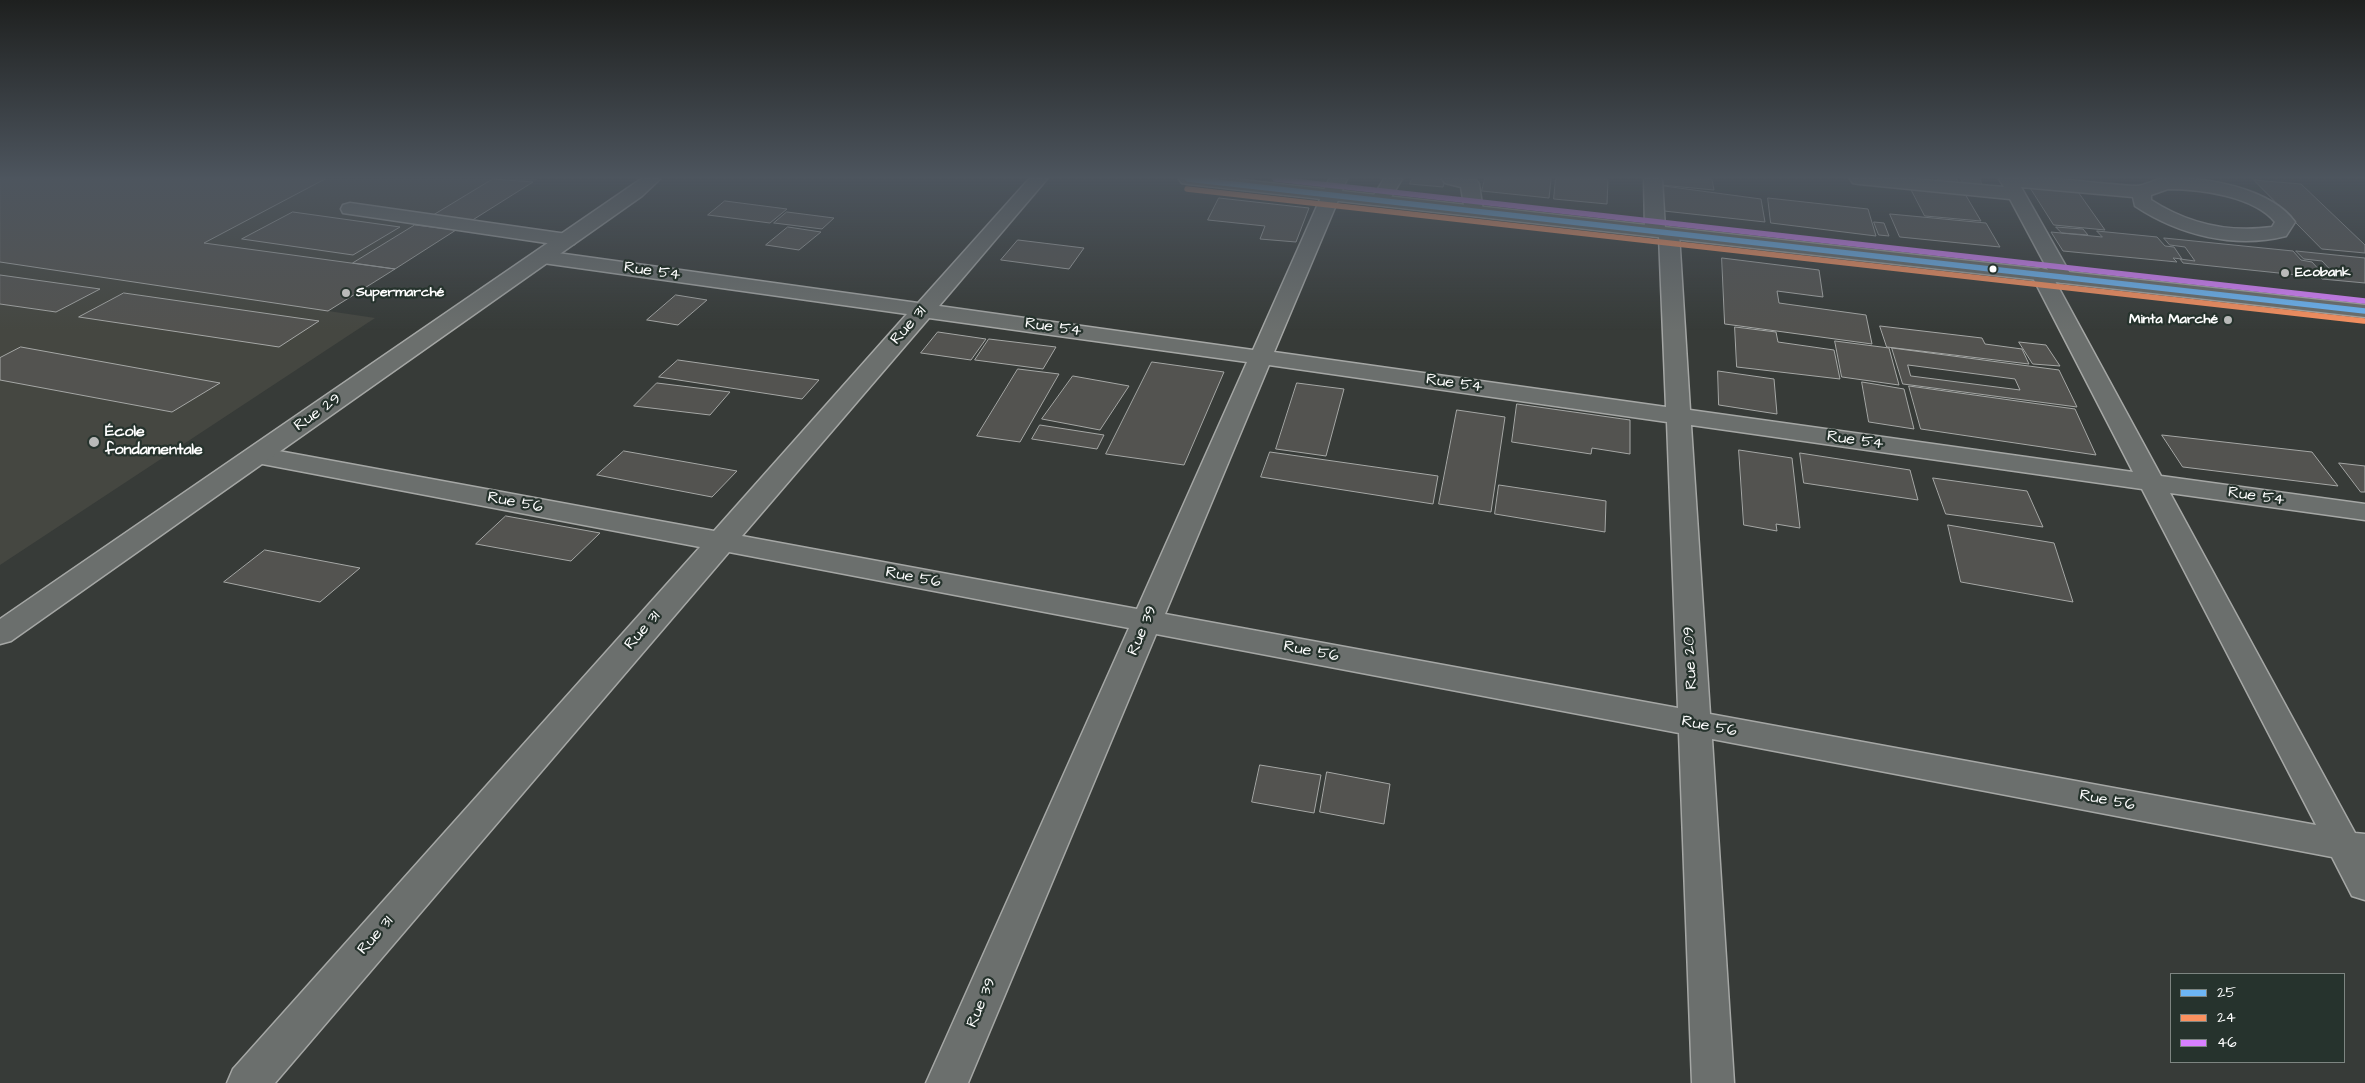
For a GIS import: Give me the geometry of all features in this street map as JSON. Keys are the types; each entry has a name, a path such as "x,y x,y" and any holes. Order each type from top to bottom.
{"street":[{"path":"494,230 567,240"},
{"name":"Rue 29","path":"0,634 582,230"},
{"name":"Rue 31","path":"248,1083 994,230"},
{"name":"Rue 39","path":"947,1083 1317,230"},
{"path":"1640,230 2365,311"},
{"path":"2032,230 2151,482 2355,847 2365,885"},
{"path":"2204,230 2224,234 2257,236 2279,232 2280,230"},
{"name":"Rue 209","path":"1662,232 1678,416 1713,1083"},
{"name":"Rue 54","path":"543,257 2365,512"},
{"name":"Rue 56","path":"257,455 2355,847"}],"shaded area":[{"name":"École fondamentale","path":"0,230 458,230 328,311 375,318 0,565"}],"building":[{"path":"0,230 229,230 204,243 395,269 328,311 0,262"},
{"path":"260,230 396,230 353,255 242,239"},
{"path":"408,230 456,230 395,269 353,263"},
{"path":"785,230 821,232 799,250 766,245"},
{"path":"1264,230 1301,230 1296,242 1260,239"},
{"path":"1824,230 1874,230 1876,236"},
{"path":"1877,230 1887,230 1889,236 1879,235"},
{"path":"1897,230 1990,230 2000,247 1900,237"},
{"path":"2059,230 2083,230 2088,235 2062,233"},
{"path":"2303,230 2349,230 2365,245 2365,253 2322,249"},
{"path":"2097,231 2157,237 2165,246 2174,247 2182,259 2173,258 2177,262 2063,251 2051,232 2102,237"},
{"path":"2164,238 2293,251 2301,260 2312,262 2322,273 2312,272 2317,277 2183,263 2180,259 2195,261 2185,247 2170,245"},
{"path":"1018,240 1084,248 1069,269 1001,260"},
{"path":"2296,251 2365,258 2365,283 2322,279 2317,274 2336,276 2322,261 2304,259"},
{"path":"1722,258 1819,270 1823,297 1777,291 1779,303 1866,315 1872,344 1725,324"},
{"path":"0,275 100,289 56,312 0,304"},
{"path":"124,293 319,321 279,347 79,317"},
{"path":"676,295 707,300 678,325 647,320"},
{"path":"1880,326 1982,338 1985,344 2022,349 2029,364 1887,347"},
{"path":"1735,327 1776,332 1778,342 1834,350 1840,379 1737,367"},
{"path":"938,332 986,339 971,360 921,353"},
{"path":"989,339 1056,347 1043,369 975,360"},
{"path":"1835,341 1889,348 1899,385 1842,377"},
{"path":"2019,342 2046,345 2060,366 2033,364"},
{"path":"21,347 220,383 172,412 0,380 0,358"},
{"path":"1892,348 2059,370 2077,407 1903,384","holes":["1908,365 2015,379 2020,390 1911,376"]},
{"path":"678,360 819,380 802,399 659,377"},
{"path":"1152,362 1224,372 1184,465 1106,454"},
{"path":"1018,369 1059,374 1020,442 977,436"},
{"path":"1718,371 1774,379 1777,414 1719,405"},
{"path":"1073,376 1129,386 1100,430 1042,419"},
{"path":"1862,382 1904,389 1914,429 1869,422"},
{"path":"657,383 730,392 710,415 634,406"},
{"path":"1297,383 1344,389 1326,456 1276,449"},
{"path":"1909,386 2075,409 2096,455 1921,429"},
{"path":"1517,404 1630,420 1630,454 1592,448 1591,454 1512,442"},
{"path":"1457,410 1505,417 1491,512 1439,504"},
{"path":"1040,425 1104,435 1097,449 1032,439"},
{"path":"2162,435 2312,452 2338,486 2183,467"},
{"path":"1739,450 1792,458 1800,528 1776,524 1777,531 1744,525"},
{"path":"624,451 737,471 712,497 597,475"},
{"path":"1270,452 1438,476 1433,504 1261,477"},
{"path":"1800,453 1910,470 1918,500 1804,483"},
{"path":"2339,463 2365,466 2365,492 2361,492"},
{"path":"1933,478 2027,491 2043,527 1946,514"},
{"path":"1499,485 1606,501 1605,532 1495,514"},
{"path":"506,516 600,533 571,561 476,544"},
{"path":"1948,525 2054,543 2073,602 1961,582"},
{"path":"265,550 360,568 320,602 224,582"},
{"path":"1260,765 1321,775 1314,813 1252,802"},
{"path":"1327,772 1390,784 1384,824 1320,812"}],"transit line":[{"name":"24","path":"1548,230 2364,321"},
{"name":"25","path":"1639,230 2365,311"},
{"name":"46","path":"1727,230 2365,301"}],"place":[{"name":"Ecobank","path":"2285,273"},
{"name":"Supermarché","path":"346,293"},
{"name":"Minta Marché","path":"2228,320"},
{"name":"École fondamentale","path":"94,442"}]}
